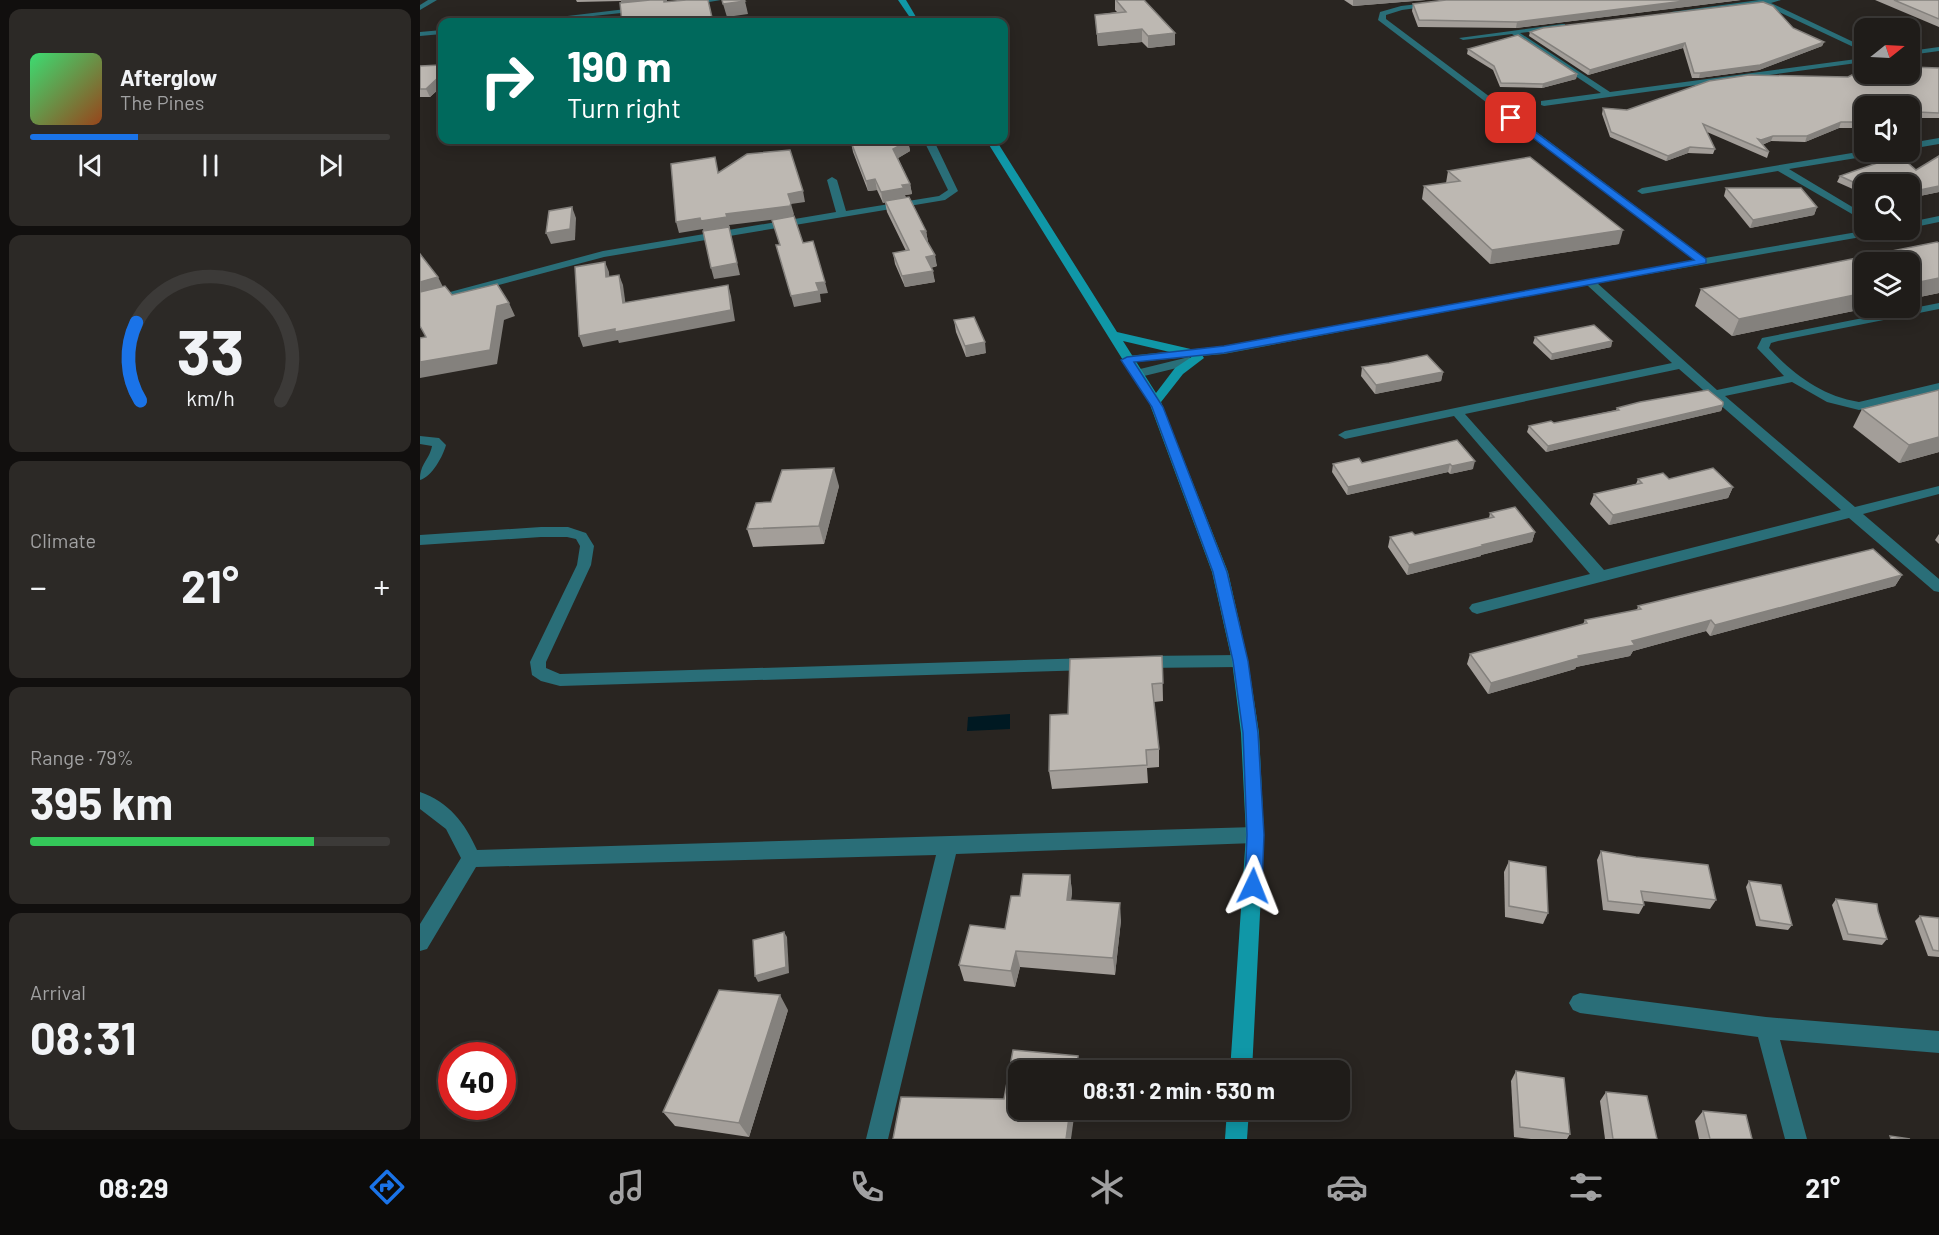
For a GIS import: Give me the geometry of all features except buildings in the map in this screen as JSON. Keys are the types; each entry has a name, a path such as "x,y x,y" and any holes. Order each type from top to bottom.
{"street":[{"path":"420,8 433,0"},
{"path":"685,4 717,0"},
{"path":"902,0 913,18"},
{"path":"1471,0 1401,8 1383,14 1382,20 1702,261"},
{"path":"1661,14 1777,0"},
{"path":"1764,2 1854,45"},
{"path":"558,18 654,7"},
{"path":"611,18 622,11"},
{"path":"1463,38 1570,25"},
{"path":"420,34 438,32"},
{"path":"1513,32 1608,94"},
{"path":"1920,52 1939,49"},
{"path":"1544,103 1854,61"},
{"path":"1920,144 1939,141"},
{"path":"420,303 591,257 950,195 953,191 932,144"},
{"path":"994,144 1155,402 1220,572 1240,661 1250,733 1255,835 1242,1060"},
{"path":"1642,191 1854,155"},
{"path":"1778,168 1854,212"},
{"path":"832,180 842,215"},
{"path":"1920,223 1939,219"},
{"path":"1132,367 1589,281 1854,235"},
{"path":"1589,281 1680,365 1939,587"},
{"path":"1939,306 1766,340 1763,348 1795,378 1828,399 1859,406 1939,387"},
{"path":"1113,335 1195,355"},
{"path":"1155,402 1179,371 1195,355"},
{"path":"1345,435 1680,365"},
{"path":"1715,394 1795,378"},
{"path":"1456,411 1601,576"},
{"path":"420,440 434,441 439,445 437,454 420,477"},
{"path":"1477,608 1939,489"},
{"path":"420,540 541,532 568,532 581,536 587,546 584,565 538,662 538,672 560,680 1240,661"},
{"path":"420,800 447,815 464,840 471,859"},
{"path":"471,859 1255,835"},
{"path":"877,1139 948,846"},
{"path":"420,942 471,859"},
{"path":"1580,1002 1766,1028 1939,1042"},
{"path":"1766,1028 1796,1139"},
{"path":"1236,1139 1237,1120"}],"water":[{"path":"1010,714 1010,729 967,731 968,717"}],"route":[{"path":"1253,886 1255,835 1250,733 1240,661 1220,572 1155,402 1127,360 1224,350 1702,261 1511,118"}]}
